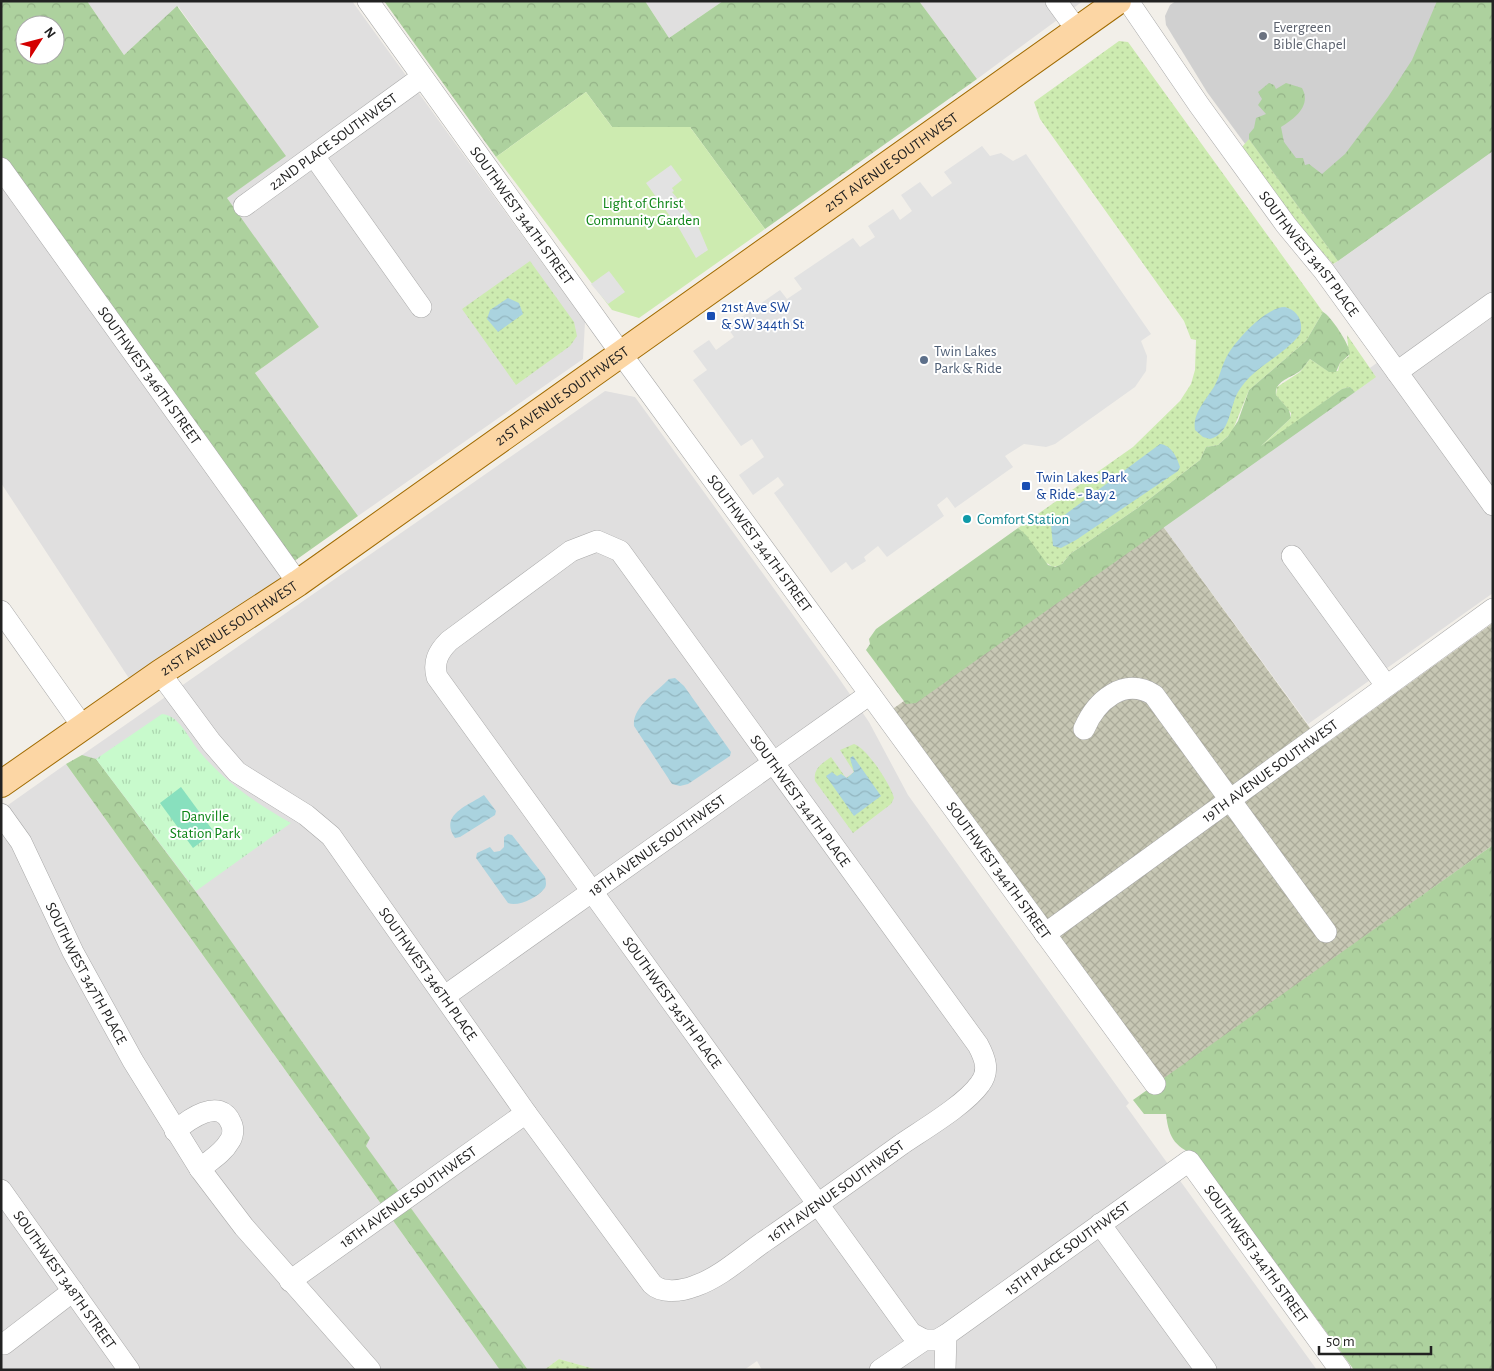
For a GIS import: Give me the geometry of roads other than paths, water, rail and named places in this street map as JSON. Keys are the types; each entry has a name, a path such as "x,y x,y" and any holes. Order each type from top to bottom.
{"main road":[{"name":"21ST AVENUE SOUTHWEST","path":"1,784 160,673 298,583 622,355 1118,1"}],"street":[{"name":"SOUTHWEST 344TH STREET","path":"368,1 622,355 1155,1084"},
{"path":"1056,1 1077,30"},
{"name":"SOUTHWEST 341ST PLACE","path":"1128,1 1199,105 1493,505"},
{"name":"22ND PLACE SOUTHWEST","path":"244,206 422,77"},
{"path":"314,156 421,307"},
{"name":"SOUTHWEST 346TH STREET","path":"1,168 298,583"},
{"path":"1397,372 1493,303"},
{"name":"SOUTHWEST 344TH PLACE","path":"437,656 457,634 571,551 597,542 613,546 620,551 772,764 978,1046 985,1060 986,1074"},
{"path":"1292,556 1385,684"},
{"name":"19TH AVENUE SOUTHWEST","path":"1045,934 1385,684 1493,608"},
{"path":"1,611 83,726"},
{"name":"SOUTHWEST 345TH PLACE","path":"437,656 435,665 437,677 911,1333 924,1340"},
{"name":"SOUTHWEST 346TH PLACE","path":"160,673 211,742 237,772 306,815 331,836 526,1113 652,1284 662,1290 676,1290"},
{"path":"1084,729 1098,706 1118,691 1134,688 1148,691 1159,700 1326,932"},
{"name":"18TH AVENUE SOUTHWEST","path":"445,996 870,694"},
{"name":"SOUTHWEST 347TH PLACE","path":"1,814 21,842 73,952 133,1061 200,1169 244,1227 370,1370"},
{"name":"16TH AVENUE SOUTHWEST","path":"676,1290 695,1286 708,1280 818,1205 950,1110 980,1085 986,1074"},
{"path":"175,1131 189,1120 210,1111 219,1111 231,1122 233,1134 230,1142 200,1169"},
{"name":"18TH AVENUE SOUTHWEST","path":"290,1281 526,1113"},
{"name":"SOUTHWEST 344TH STREET","path":"1190,1161 1340,1370"},
{"name":"15TH PLACE SOUTHWEST","path":"880,1370 909,1361 924,1340 937,1340 946,1335 1190,1161"},
{"name":"SOUTHWEST 348TH STREET","path":"1,1190 129,1370"},
{"path":"1100,1224 1206,1370"},
{"path":"4,1344 73,1291"},
{"path":"945,1370 946,1335"}],"water":[{"path":"508,298 519,303 523,314 498,332 487,319 490,310"},
{"path":"1285,307 1296,313 1301,325 1300,334 1244,383 1235,398 1226,426 1222,431 1210,439 1203,437 1195,430 1196,418 1201,406 1215,385 1227,356 1244,333 1261,318 1277,308"},
{"path":"1160,444 1173,452 1180,467 1178,471 1076,540 1061,548 1053,546 1051,525"},
{"path":"675,678 684,686 731,752 730,756 688,784 680,786 672,784 634,726 637,712 646,700 669,679"},
{"path":"853,756 881,796 854,816 826,776 832,772 837,776 841,774 847,778 854,772 850,758"},
{"path":"484,795 496,811 495,815 460,837 455,838 450,823 453,817 463,807"},
{"path":"508,834 512,835 545,877 546,882 545,888 537,896 517,904 508,903 476,858 477,853 490,847 494,852 500,851 504,847 504,837"}],"place":[{"name":"Evergreen Bible Chapel","path":"1263,36"},
{"name":"21st Ave SW & SW 344th St","path":"711,316"},
{"name":"Twin Lakes Park & Ride","path":"924,360"},
{"name":"Twin Lakes Park & Ride - Bay 2","path":"1026,486"},
{"name":"Comfort Station","path":"967,519"}],"park label":[{"name":"Light of Christ Community Garden","path":"643,212"},
{"name":"Danville Station Park","path":"205,824"}]}
